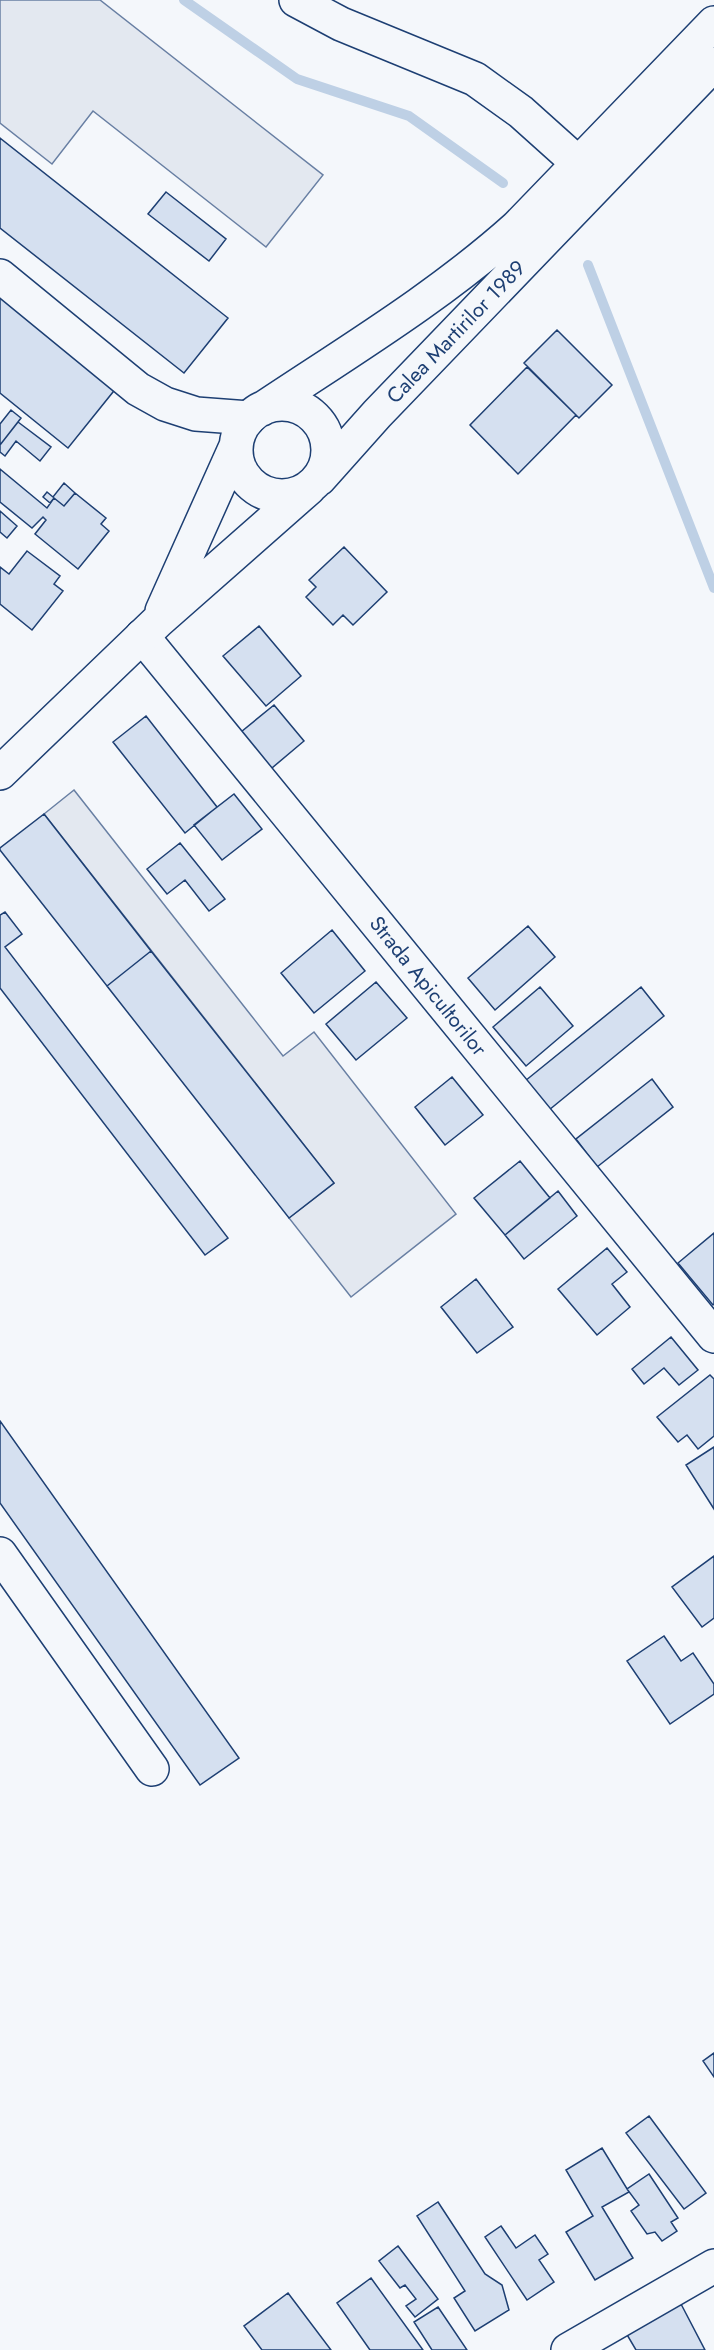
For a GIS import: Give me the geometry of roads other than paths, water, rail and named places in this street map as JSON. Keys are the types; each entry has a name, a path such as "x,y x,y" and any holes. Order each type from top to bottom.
{"main road":[{"path":"296,0 341,24 476,80 521,112 587,175"},
{"path":"587,175 714,23"},
{"path":"587,175 714,64"},
{"name":"Calea Martirilor 1989","path":"150,628 249,424 407,314 484,257 517,227 587,175"},
{"name":"Calea Martirilor 1989","path":"0,773 150,628 314,483 587,175"},
{"path":"0,276 138,389 165,404 196,414 249,424"},
{"path":"277,404 293,405 308,412 319,423 326,437 329,452 326,466 314,483 296,494 282,496 268,494 255,487 244,476 238,462 249,424 277,404"},
{"name":"Strada Apicultorilor","path":"150,628 714,1336"},
{"path":"0,1554 152,1769"},
{"path":"568,2350 714,2266"}],"waterway":[{"path":"184,0 297,79 409,116 503,183"},
{"path":"588,265 714,588"}]}
